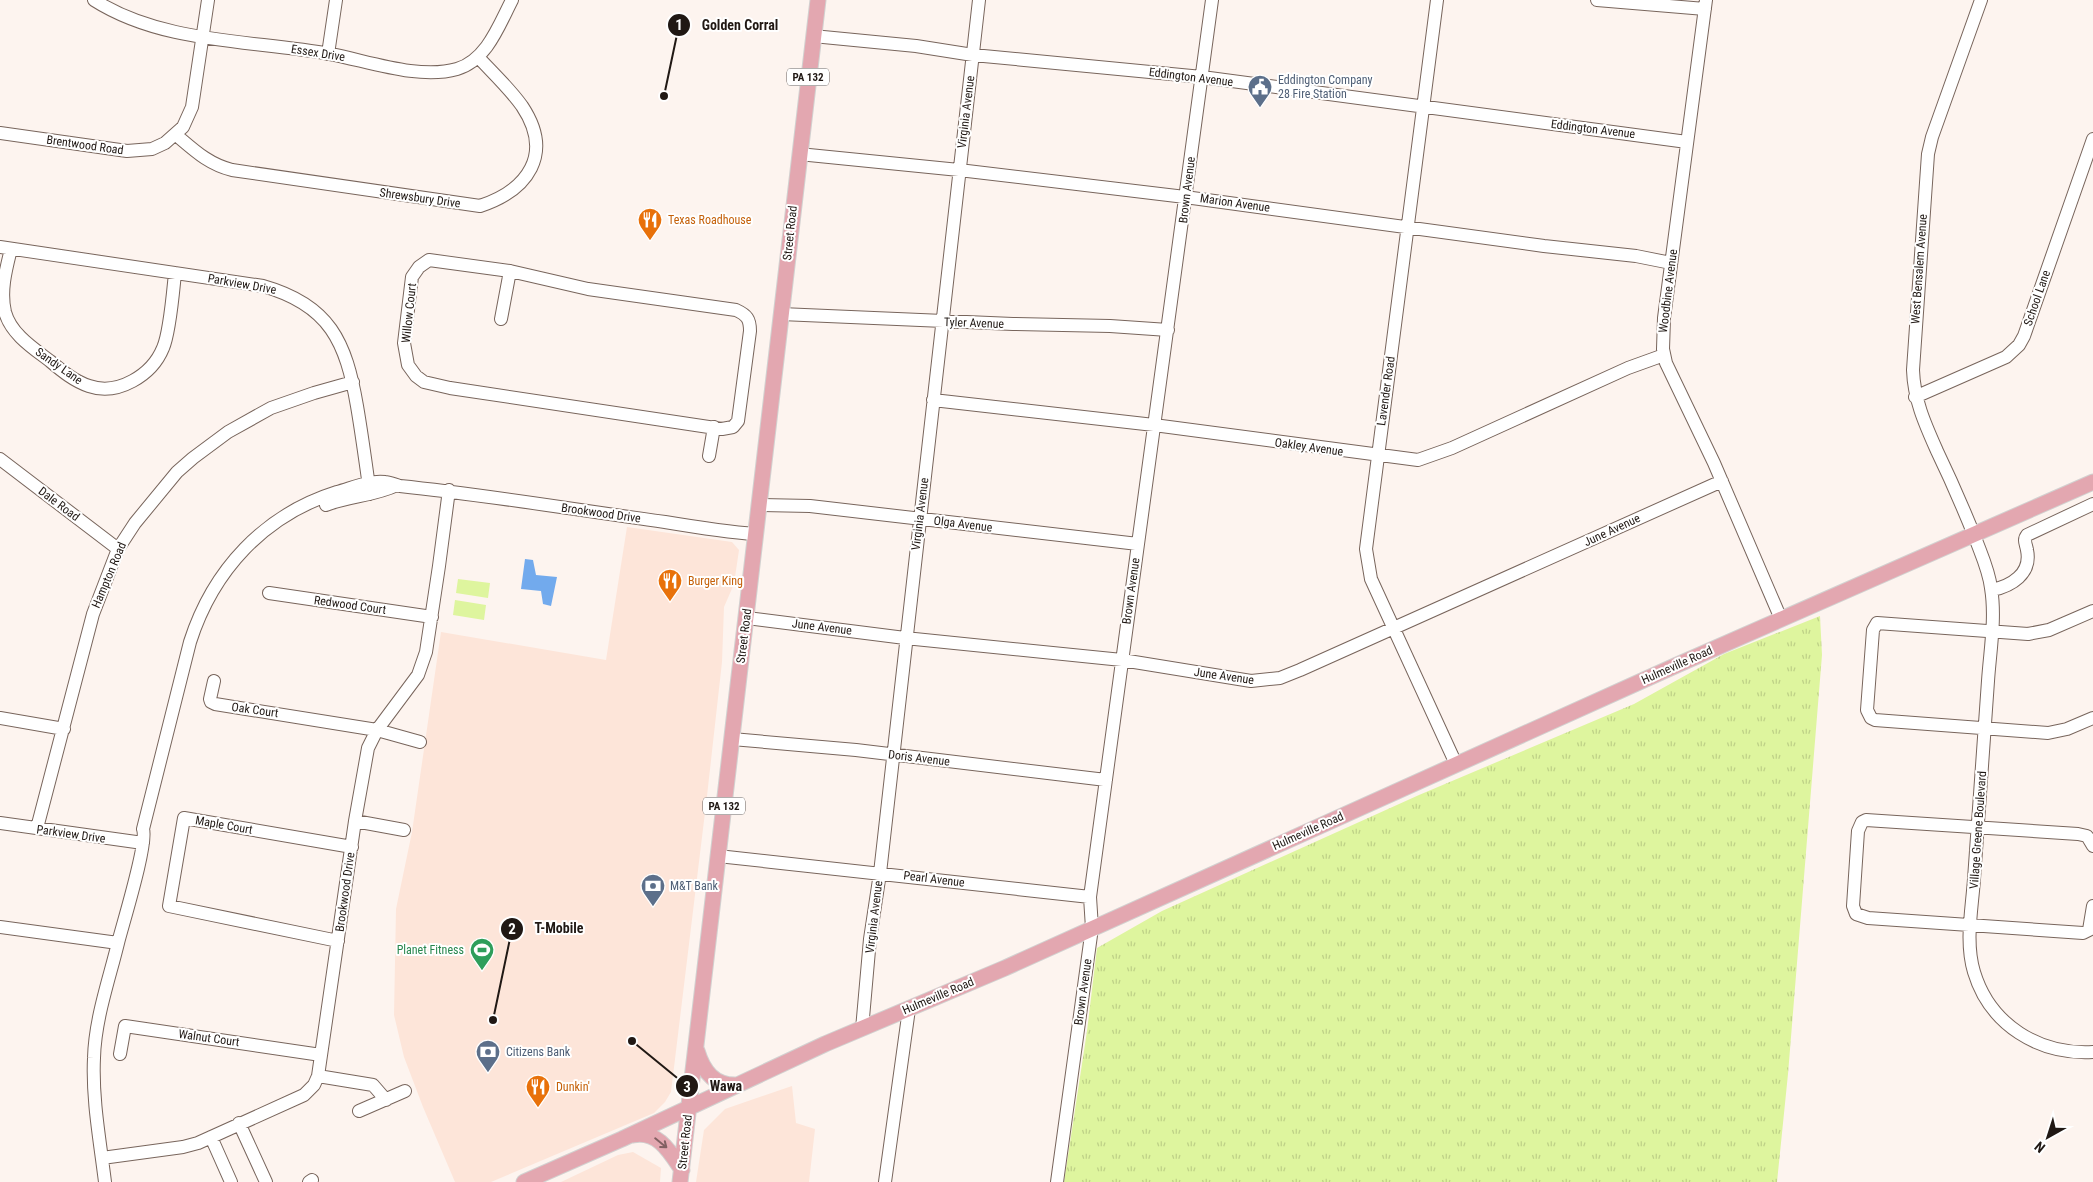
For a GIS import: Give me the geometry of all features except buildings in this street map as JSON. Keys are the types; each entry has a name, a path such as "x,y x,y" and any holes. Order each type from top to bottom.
{"main road":[{"name":"Street Road","path":"681,1176 818,0"},
{"name":"Hulmeville Road","path":"524,1182 862,1029 2093,482"},
{"path":"696,1047 709,1075 722,1084 737,1085"},
{"path":"629,1135 645,1134 660,1141 670,1151 681,1176"}],"street":[{"name":"Essex Drive","path":"94,0 141,22 203,38 328,54 418,72 458,69 475,61 490,41 512,0"},
{"name":"Brentwood Road","path":"0,133 127,151 152,149 166,143 183,127 192,107 208,0"},
{"path":"328,54 336,0"},
{"name":"Virginia Avenue","path":"862,1029 979,0"},
{"name":"Brown Avenue","path":"1057,1182 1092,928 1090,897 1212,0"},
{"name":"Lavender Road","path":"1438,0 1367,529 1366,557 1371,579 1456,764"},
{"path":"1597,0 1705,4"},
{"name":"West Bensalem Avenue","path":"1974,536 1915,397 1913,370 1928,154 1981,0"},
{"name":"Woodbine Avenue","path":"1705,4 1663,327 1664,355 1722,481 1781,619"},
{"name":"Eddington Avenue","path":"813,36 916,46 973,55 1202,77 1687,142"},
{"name":"Shrewsbury Drive","path":"176,134 202,158 216,166 232,170 480,206 497,200 513,191 530,173 536,159 536,146 533,127 522,106 478,57"},
{"name":"School Lane","path":"1915,397 2006,357 2019,345 2024,336 2093,139"},
{"name":"Marion Avenue","path":"799,154 1186,196 1553,247 1636,256 1671,263"},
{"name":"Parkview Drive","path":"5,248 263,286 295,297 319,314 332,330 338,338 350,366 369,489"},
{"name":"Sandy Lane","path":"5,248 3,303 12,329 64,373 84,384 97,388 129,384 140,377 154,363 163,348 166,337 175,273"},
{"name":"Willow Court","path":"430,260 510,271 588,289 736,310 745,315 750,322 750,331 738,421 733,427 722,429 450,388 424,382 408,365 404,343 412,277 419,267 430,260"},
{"path":"501,319 510,271"},
{"name":"Tyler Avenue","path":"781,314 942,322 1110,326 1168,330"},
{"name":"Oakley Avenue","path":"933,400 1154,425 1418,460 1426,459 1628,368 1664,355"},
{"name":"Hampton Road","path":"37,828 93,614 118,549 135,523 163,488 193,458 212,443 271,408 353,382"},
{"path":"709,456 714,427"},
{"name":"Dale Road","path":"0,459 118,549"},
{"name":"June Avenue","path":"747,618 905,638 1122,660 1250,681 1268,680 1280,678 1300,670 1544,562 1611,529 1722,481"},
{"name":"Brookwood Drive","path":"105,1182 94,1087 94,1056 101,1010 144,839 143,829 197,619 214,587 242,551 270,526 288,514 326,496 369,489 385,482 755,534"},
{"name":"Brookwood Drive","path":"102,1158 183,1147 211,1137 304,1095 314,1085 318,1076 355,821 368,748 377,730 418,675 426,652 448,490"},
{"path":"1992,590 2010,585 2023,572 2028,557 2025,542 2028,535 2093,504"},
{"name":"Olga Avenue","path":"758,505 810,506 1138,544"},
{"name":"Village Greene Boulevard","path":"1974,536 1992,590 1985,728 1970,925 1972,960 1978,982 1988,1001 2008,1025 2032,1041 2048,1047 2061,1050 2093,1052"},
{"name":"Redwood Court","path":"269,593 432,617"},
{"path":"2093,611 2038,633 1877,624 1873,630 1867,710 1870,718 1875,720 2048,733 2067,729 2093,718"},
{"name":"Oak Court","path":"214,680 210,699 215,704 377,730"},
{"path":"0,718 64,729"},
{"path":"377,730 420,742"},
{"name":"Doris Avenue","path":"732,739 892,754 1106,780"},
{"name":"Maple Court","path":"338,941 270,925 169,906 184,818 352,847"},
{"path":"2093,846 2087,836 1866,820 1862,822 1858,831 1853,906 1856,914 1868,918 2084,933 2089,930 2093,906"},
{"path":"355,821 404,830"},
{"name":"Parkview Drive","path":"0,822 37,828 144,839"},
{"name":"Pearl Avenue","path":"718,856 1090,897"},
{"path":"0,927 118,943"},
{"path":"885,1182 908,1009"},
{"name":"Walnut Court","path":"120,1054 125,1026 321,1055"},
{"path":"318,1076 372,1084 386,1100"},
{"path":"359,1111 405,1091"},
{"path":"239,1123 266,1182"},
{"path":"211,1137 231,1182"}],"shaded area":[{"path":"627,527 732,542 739,550 734,584 724,607 722,662 671,1092 665,1102 654,1113 491,1182 455,1182 404,1057 394,1015 396,909 412,832 441,632 606,660"},
{"path":"792,1086 796,1123 815,1129 809,1182 696,1182 704,1130 725,1109"},
{"path":"633,1152 661,1168 660,1182 561,1182 618,1155"}],"green space":[{"path":"458,579 490,583 488,598 456,593"},
{"path":"455,600 486,605 484,620 453,615"},
{"path":"1820,616 1822,655 1788,1074 1777,1182 1064,1182 1087,1031 1097,948 1162,911 1419,795 1634,704 1724,654"}],"water":[{"path":"525,559 533,560 536,575 557,577 551,606 543,604 541,591 521,589"}],"place":[{"name":"Golden Corral","path":"664,96"},
{"name":"Eddington Company 28 Fire Station","path":"1260,108"},
{"name":"Texas Roadhouse","path":"650,241"},
{"name":"Burger King","path":"670,602"},
{"name":"M&T Bank","path":"653,907"},
{"name":"Planet Fitness","path":"482,971"},
{"name":"T-Mobile","path":"493,1020"},
{"name":"Wawa","path":"632,1041"},
{"name":"Citizens Bank","path":"488,1073"},
{"name":"Dunkin'","path":"538,1108"}]}
